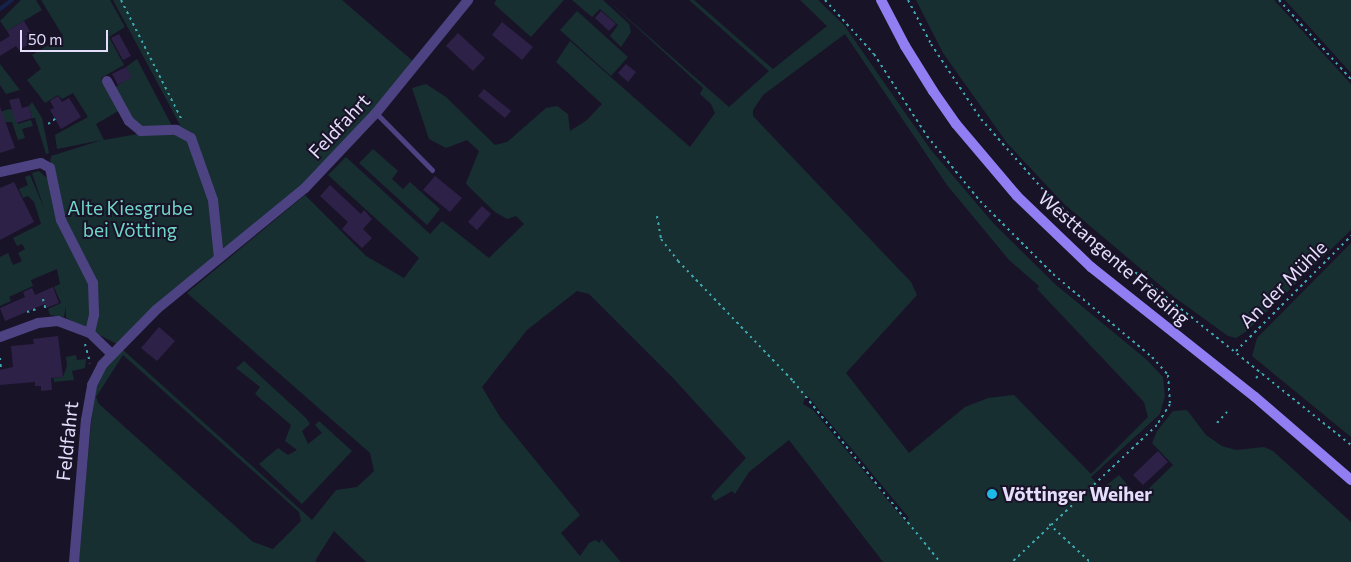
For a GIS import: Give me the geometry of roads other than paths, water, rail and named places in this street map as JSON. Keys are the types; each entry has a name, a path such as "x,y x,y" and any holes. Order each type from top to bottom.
{"main road":[{"name":"Westtangente Freising","path":"881,0 905,46 956,124 1017,196 1091,267 1256,397 1351,480"}],"street":[{"name":"Feldfahrt","path":"74,562 85,428 92,382 112,354 157,309 287,204 376,113 468,0"},
{"path":"107,81 129,121 141,131 176,130 191,138 213,200 219,258"},
{"path":"0,172 41,163 50,168 61,220 93,284 94,315 90,332"},
{"path":"0,337 51,320 74,325 90,332 112,354"}],"lane":[{"path":"376,113 432,170"}],"waterway":[{"path":"0,9 12,0"}],"place":[{"name":"Vöttinger Weiher","path":"992,494"}],"park label":[{"name":"Alte Kiesgrube bei Vötting","path":"130,219"}]}
